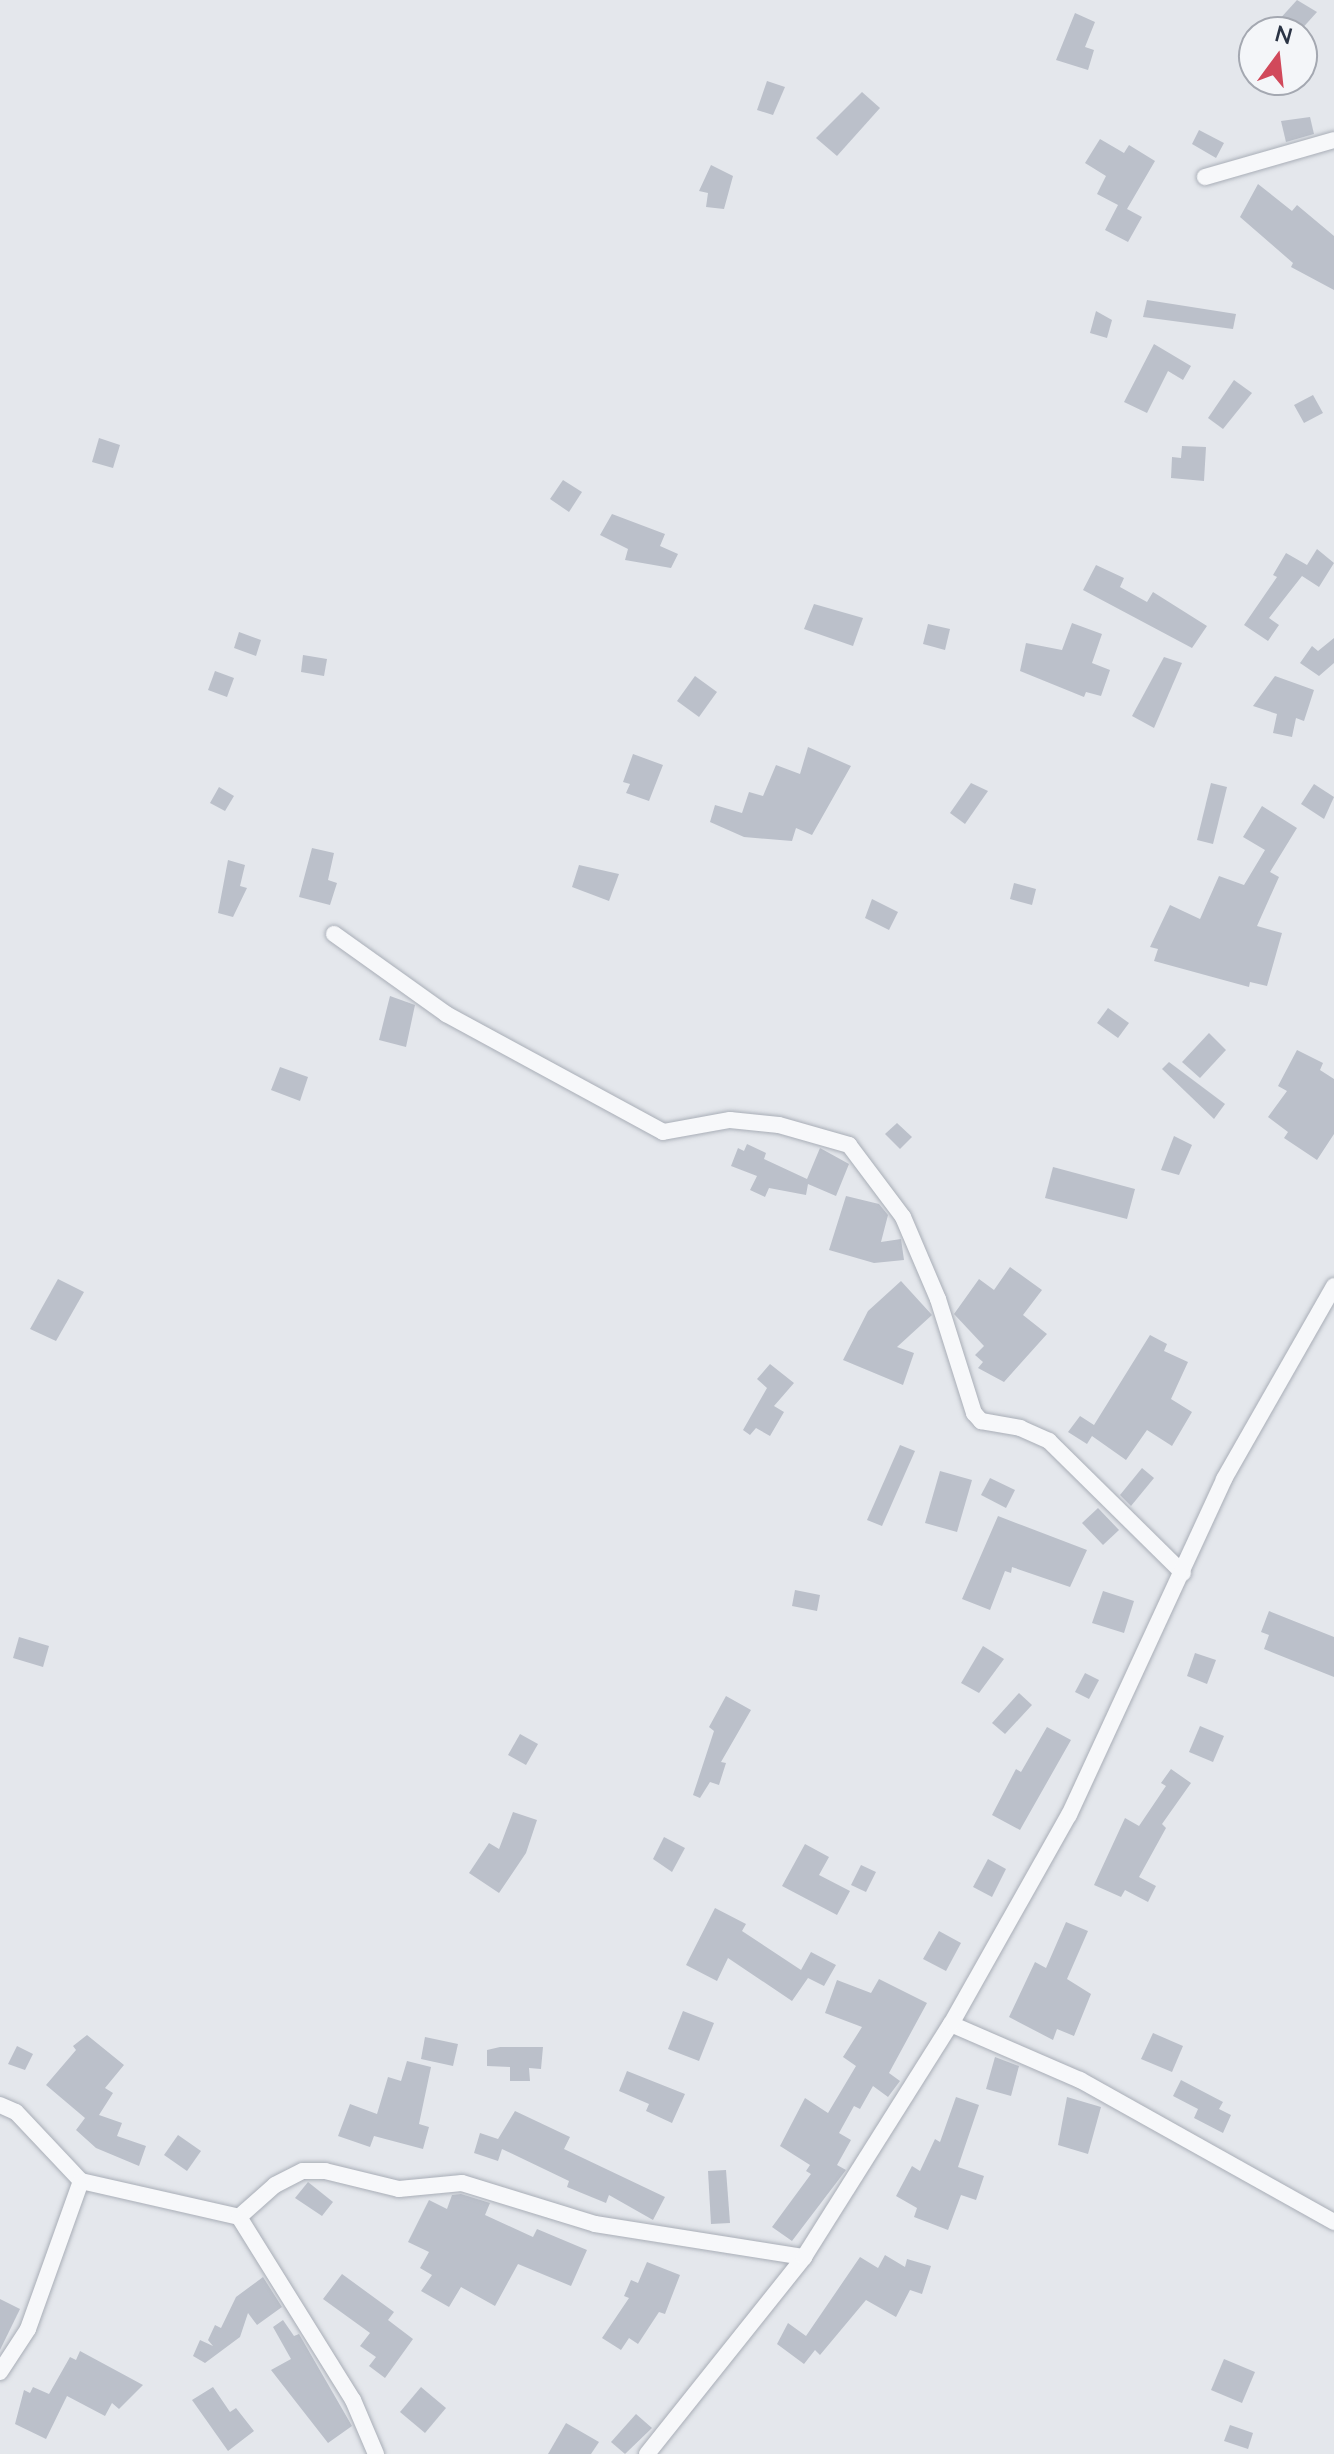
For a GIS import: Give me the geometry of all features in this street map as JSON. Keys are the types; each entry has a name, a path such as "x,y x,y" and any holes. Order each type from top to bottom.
{"street":[{"path":"1205,177 1334,140"},
{"path":"334,934 446,1014 663,1132 730,1120 779,1125 849,1145 903,1217 938,1299 974,1413 981,1421 1020,1428 1049,1441 1183,1573"},
{"path":"647,2454 804,2257 951,2024 1069,1815 1224,1479 1334,1286"},
{"path":"951,2024 1080,2080 1169,2127 1235,2171 1334,2222"},
{"path":"0,2105 16,2112 81,2181 239,2217 353,2400 376,2454"},
{"path":"239,2217 275,2185 303,2171 325,2171 399,2189 462,2183 595,2224 804,2257"},
{"path":"0,2372 28,2329 81,2181"}],"building":[{"path":"1297,0 1317,12 1313,16 1282,16"},
{"path":"1075,13 1095,22 1085,47 1094,50 1088,70 1056,60"},
{"path":"767,81 785,87 773,115 757,110"},
{"path":"862,92 880,108 837,156 816,138"},
{"path":"1310,117 1314,134 1286,142 1281,121"},
{"path":"1199,130 1224,143 1216,158 1192,144"},
{"path":"1100,139 1124,153 1129,145 1155,161 1127,209 1142,217 1128,242 1105,230 1118,205 1097,194 1106,176 1085,163"},
{"path":"711,165 733,176 724,209 706,207 708,193 699,191"},
{"path":"1258,184 1292,211 1297,205 1334,236 1334,290 1291,267 1293,263 1240,217"},
{"path":"1147,300 1236,314 1233,329 1143,317"},
{"path":"1096,311 1112,320 1107,338 1090,333"},
{"path":"1154,344 1191,366 1183,380 1168,371 1147,413 1124,402"},
{"path":"1234,380 1252,393 1223,429 1208,418"},
{"path":"1313,395 1323,413 1304,423 1294,405"},
{"path":"99,438 120,445 113,468 92,462"},
{"path":"1182,446 1206,447 1204,481 1171,478 1172,457 1181,458"},
{"path":"563,480 582,492 569,512 550,499"},
{"path":"612,514 665,534 660,546 678,554 671,568 625,560 628,549 600,535"},
{"path":"1317,549 1334,563 1319,587 1302,576 1269,618 1279,625 1268,641 1244,625 1277,577 1273,575 1286,553 1307,565"},
{"path":"1096,565 1124,578 1120,587 1147,602 1153,592 1207,626 1192,648 1083,590"},
{"path":"814,604 863,618 853,646 804,629"},
{"path":"1072,623 1102,634 1092,663 1110,670 1101,696 1086,692 1084,697 1020,671 1026,643 1062,650"},
{"path":"928,624 950,629 945,650 923,644"},
{"path":"239,632 261,640 256,656 234,648"},
{"path":"1334,638 1334,663 1319,676 1300,663 1312,646 1318,651"},
{"path":"303,655 327,659 324,676 301,672"},
{"path":"1164,657 1182,663 1154,728 1132,716"},
{"path":"215,671 234,678 227,697 208,690"},
{"path":"695,676 717,692 699,717 677,701"},
{"path":"1275,676 1314,690 1304,721 1296,718 1292,737 1273,733 1277,714 1253,706"},
{"path":"808,747 851,766 812,835 796,828 792,841 744,837 710,822 715,805 742,813 749,792 763,796 776,765 800,774"},
{"path":"633,754 663,765 649,801 626,793 630,784 623,782"},
{"path":"971,783 988,791 965,824 950,813"},
{"path":"1211,783 1227,787 1213,844 1197,840"},
{"path":"1314,784 1334,797 1324,819 1301,804"},
{"path":"219,787 234,796 225,811 210,803"},
{"path":"1262,806 1297,828 1270,872 1279,877 1257,926 1282,933 1267,986 1250,982 1249,987 1154,961 1158,949 1150,947 1170,905 1200,919 1219,876 1244,885 1265,850 1243,837"},
{"path":"312,848 334,853 328,880 337,883 330,905 299,897"},
{"path":"228,860 245,865 240,886 247,888 233,917 218,913"},
{"path":"579,865 619,874 609,901 572,887"},
{"path":"1014,883 1036,889 1032,905 1010,899"},
{"path":"872,899 898,912 889,930 865,918"},
{"path":"390,996 415,1005 406,1047 379,1040"},
{"path":"1108,1008 1129,1023 1118,1038 1097,1023"},
{"path":"1209,1033 1226,1050 1200,1078 1182,1062"},
{"path":"1297,1050 1323,1063 1320,1070 1334,1079 1334,1134 1317,1160 1284,1138 1288,1132 1268,1117 1287,1091 1278,1086"},
{"path":"1169,1062 1225,1104 1214,1119 1162,1069"},
{"path":"280,1067 308,1077 300,1101 271,1090"},
{"path":"897,1123 912,1137 900,1149 885,1134"},
{"path":"1174,1136 1192,1145 1179,1175 1161,1170"},
{"path":"747,1144 766,1153 764,1159 807,1179 820,1148 849,1164 836,1196 808,1184 806,1195 769,1188 765,1197 750,1190 757,1176 731,1166 738,1148 744,1151"},
{"path":"1053,1167 1135,1189 1127,1219 1045,1198"},
{"path":"846,1196 879,1204 888,1215 881,1242 901,1239 904,1260 874,1263 829,1250"},
{"path":"1010,1267 1042,1290 1023,1315 1047,1334 1004,1382 978,1368 983,1362 975,1355 984,1346 954,1314 979,1279 994,1290"},
{"path":"58,1279 84,1292 56,1341 30,1329"},
{"path":"901,1281 932,1315 897,1347 914,1353 903,1385 843,1360 868,1311"},
{"path":"1150,1335 1167,1344 1164,1351 1188,1362 1171,1399 1192,1412 1172,1446 1147,1430 1126,1460 1092,1436 1087,1444 1068,1432 1080,1416 1094,1425"},
{"path":"770,1364 794,1383 774,1406 784,1412 770,1436 756,1428 750,1435 743,1430 767,1388 757,1379"},
{"path":"900,1445 915,1451 882,1526 867,1520"},
{"path":"1142,1468 1154,1478 1131,1506 1120,1495"},
{"path":"940,1471 972,1480 957,1532 925,1523"},
{"path":"990,1478 1015,1490 1006,1508 981,1495"},
{"path":"1098,1508 1119,1530 1103,1545 1082,1523"},
{"path":"998,1516 1087,1550 1070,1587 1012,1567 1011,1573 1005,1571 990,1610 962,1599"},
{"path":"795,1590 820,1595 817,1611 792,1606"},
{"path":"1103,1591 1134,1601 1124,1633 1092,1623"},
{"path":"1269,1611 1334,1637 1334,1677 1264,1649 1269,1635 1261,1632"},
{"path":"19,1637 49,1646 43,1667 13,1658"},
{"path":"983,1646 1004,1659 979,1693 961,1683"},
{"path":"1195,1653 1216,1660 1207,1684 1187,1676"},
{"path":"1085,1673 1099,1680 1089,1699 1075,1692"},
{"path":"1019,1693 1032,1705 1005,1734 992,1723"},
{"path":"726,1696 751,1710 721,1762 726,1763 719,1785 710,1782 700,1798 693,1795 714,1731 709,1727"},
{"path":"1200,1726 1224,1736 1213,1762 1189,1752"},
{"path":"1047,1727 1071,1740 1020,1830 992,1815 1016,1769 1021,1772"},
{"path":"520,1734 538,1744 526,1765 508,1755"},
{"path":"1171,1769 1191,1783 1162,1824 1166,1828 1139,1877 1156,1886 1148,1902 1125,1890 1121,1897 1094,1885 1125,1818 1139,1826 1166,1786 1161,1783"},
{"path":"513,1812 537,1820 526,1853 499,1893 469,1873 489,1843 499,1849"},
{"path":"664,1837 685,1848 672,1872 653,1859"},
{"path":"805,1844 829,1857 819,1875 850,1891 837,1915 782,1886"},
{"path":"988,1859 1006,1869 992,1897 973,1887"},
{"path":"861,1865 876,1872 866,1892 851,1885"},
{"path":"715,1908 746,1924 742,1931 801,1970 811,1952 836,1965 824,1986 808,1978 792,2001 728,1958 717,1981 686,1965"},
{"path":"1066,1922 1088,1931 1067,1979 1091,1994 1074,2036 1057,2029 1053,2040 1009,2017 1035,1962 1046,1968"},
{"path":"939,1931 961,1943 946,1971 923,1959"},
{"path":"879,1979 927,2003 889,2073 900,2081 888,2097 873,2086 860,2109 854,2106 839,2133 851,2140 837,2165 846,2170 792,2241 772,2227 811,2174 806,2171 810,2165 780,2146 805,2098 828,2113 856,2066 843,2057 862,2027 825,2013 837,1980 871,1993"},
{"path":"683,2011 714,2023 699,2061 668,2049"},
{"path":"1153,2033 1183,2046 1172,2072 1141,2059"},
{"path":"87,2035 124,2065 105,2088 113,2093 99,2115 122,2123 117,2136 146,2146 139,2166 96,2148 76,2130 85,2118 46,2085 76,2050 73,2046"},
{"path":"425,2037 458,2044 453,2066 421,2059"},
{"path":"17,2046 33,2054 25,2070 8,2064"},
{"path":"543,2047 541,2069 529,2068 530,2081 510,2081 510,2067 487,2066 487,2050"},
{"path":"995,2057 1019,2066 1011,2096 986,2089"},
{"path":"407,2061 431,2067 419,2124 429,2127 423,2149 374,2136 370,2147 338,2136 350,2104 377,2114 388,2077 401,2081"},
{"path":"627,2071 685,2094 672,2123 646,2111 649,2104 619,2091"},
{"path":"1181,2080 1223,2102 1219,2109 1231,2115 1223,2133 1194,2118 1198,2109 1173,2096"},
{"path":"956,2097 979,2105 958,2167 984,2176 976,2200 961,2195 948,2230 914,2217 917,2208 896,2196 912,2166 920,2171 935,2139 940,2142"},
{"path":"1067,2097 1101,2107 1088,2154 1058,2145"},
{"path":"515,2111 570,2137 564,2149 665,2197 653,2220 609,2195 606,2203 567,2187 569,2181 502,2149 498,2161 474,2153 480,2133 498,2139"},
{"path":"178,2135 201,2151 187,2171 164,2155"},
{"path":"726,2170 730,2223 711,2224 708,2171"},
{"path":"308,2182 333,2202 322,2216 295,2198"},
{"path":"461,2194 490,2203 485,2215 533,2237 537,2229 587,2250 571,2286 518,2264 495,2306 461,2287 449,2307 421,2291 432,2275 420,2268 429,2252 408,2242 429,2200 447,2209 452,2195"},
{"path":"885,2255 905,2267 907,2259 931,2266 922,2294 910,2290 896,2317 866,2300 820,2355 815,2350 804,2364 777,2344 788,2323 806,2336 860,2257 878,2268"},
{"path":"647,2262 680,2275 665,2314 659,2312 638,2344 629,2338 621,2350 602,2338 629,2298 624,2296 631,2280 638,2283"},
{"path":"342,2274 394,2312 388,2320 413,2339 385,2378 369,2366 376,2357 360,2346 370,2333 323,2299"},
{"path":"263,2277 282,2307 257,2325 248,2313 240,2337 205,2363 193,2356 200,2340 213,2346 208,2340 215,2325 221,2328 236,2297"},
{"path":"0,2299 20,2309 0,2350"},
{"path":"283,2320 294,2336 299,2334 352,2426 328,2443 271,2370 291,2359 273,2327"},
{"path":"80,2351 143,2385 119,2409 112,2403 105,2416 67,2396 46,2439 15,2424 24,2390 30,2393 33,2387 49,2394 70,2357 76,2360"},
{"path":"1224,2359 1255,2372 1242,2403 1211,2390"},
{"path":"213,2387 230,2412 236,2408 254,2431 228,2451 192,2400"},
{"path":"421,2387 446,2408 425,2433 400,2412"},
{"path":"636,2414 652,2428 625,2454 611,2442"},
{"path":"566,2423 599,2442 591,2454 548,2454"},
{"path":"1230,2425 1253,2433 1248,2449 1224,2441"}]}
